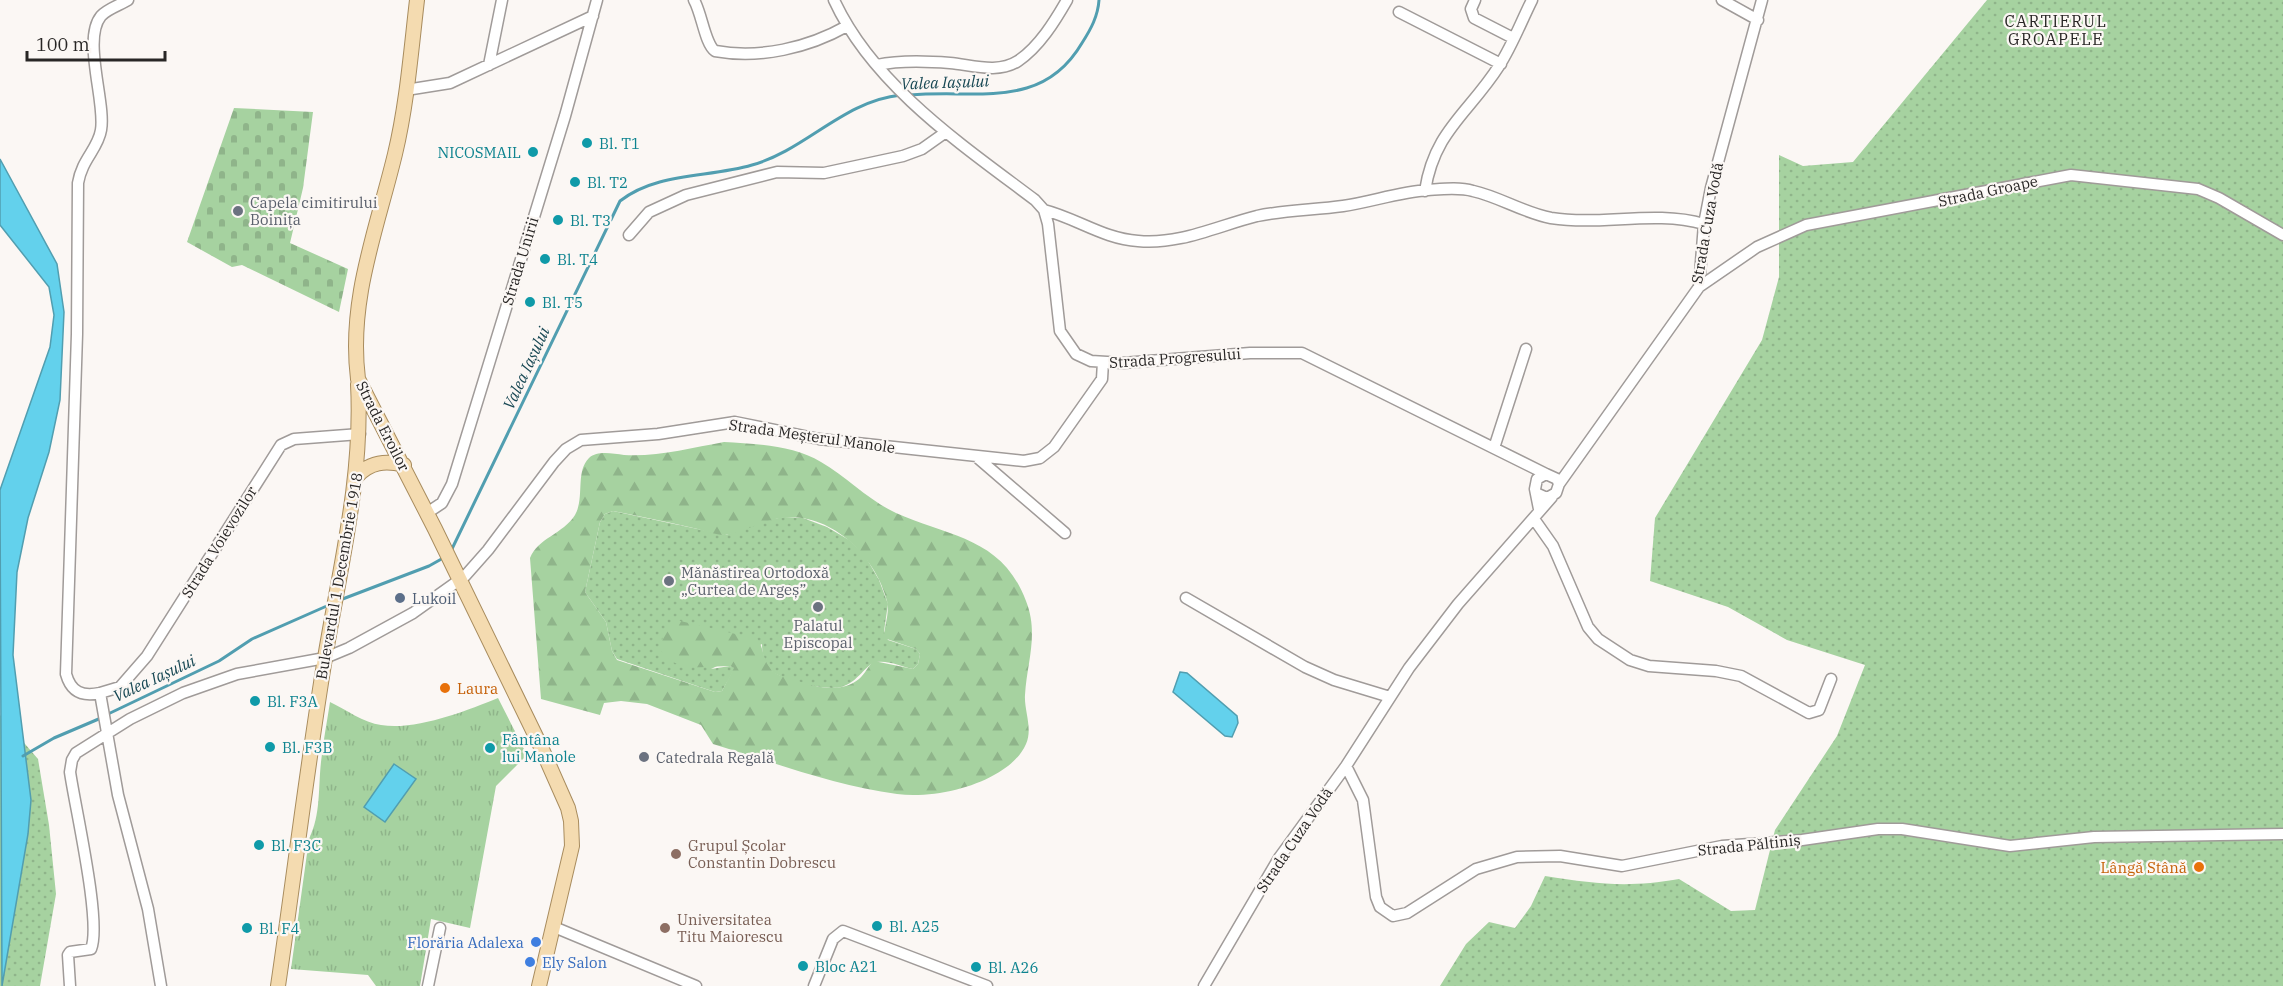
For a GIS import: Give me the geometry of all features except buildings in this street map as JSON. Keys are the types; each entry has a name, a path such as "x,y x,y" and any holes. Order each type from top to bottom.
{"main road":[{"name":"Strada Eroilor","path":"417,0 406,90 395,153 358,294 355,348 358,379 404,465 555,776 572,821 572,846 554,927"},
{"name":"Bulevardul 1 Decembrie 1918","path":"278,986 325,658 357,476 360,434 358,379"},
{"path":"357,476 365,467 376,463 404,465"},
{"path":"539,986 554,927"}],"street":[{"path":"128,0 106,12 96,25 95,75 102,127 95,147 80,169 77,190 78,334 66,674 69,685 74,690 89,696 100,693 118,795 148,909 161,986"},
{"path":"489,65 502,0"},
{"name":"Strada Unirii","path":"427,513 442,503 452,483 565,116 597,0"},
{"path":"694,0 704,23 707,44 715,51 723,53 786,50 825,38 847,26"},
{"path":"834,0 847,26 877,65 946,132 1035,200 1044,210 1063,215 1111,236 1135,241 1160,242 1187,238 1235,221 1270,213 1344,206 1425,190 1473,191 1552,218 1601,221 1666,217 1704,224"},
{"path":"877,65 892,62 948,63 990,68 1007,66 1017,61 1035,45 1067,0"},
{"path":"1475,0 1471,9 1474,18 1513,38"},
{"path":"1425,190 1428,170 1438,145 1501,64 1532,0"},
{"path":"1722,0 1758,20"},
{"name":"Strada Cuza Vodă","path":"1552,477 1567,468 1648,361 1699,287 1704,224 1720,151 1762,0"},
{"path":"1399,12 1501,64"},
{"path":"406,90 444,85 593,16"},
{"path":"629,235 649,212 686,195 777,172 824,174 881,161 921,149 946,132"},
{"name":"Strada Groape","path":"1699,287 1756,248 1806,225 2071,175 2198,189 2219,198 2283,235"},
{"name":"Strada Progresului","path":"1044,210 1048,224 1055,307 1060,331 1076,354 1103,363 1282,351 1302,353 1552,477"},
{"path":"1494,448 1526,349"},
{"name":"Strada Meșterul Manole","path":"325,658 350,648 413,613 458,576 488,550 554,462 566,449 580,440 658,434 735,422 819,439 979,458 1024,461 1048,454 1102,378 1103,363"},
{"name":"Strada Voievozilor","path":"100,693 120,687 147,656 281,445 294,439 360,434"},
{"path":"979,458 1065,533"},
{"name":"Strada Progresului","path":"1524,465 1536,489"},
{"path":"1536,489 1547,498 1558,489 1552,477 1541,475 1536,489 1537,514 1591,632 1630,660 1661,668 1707,670 1742,676 1809,713 1819,710 1831,679"},
{"name":"Strada Cuza Vodă","path":"1204,986 1285,848 1346,766 1426,643 1552,496"},
{"path":"1186,598 1305,667 1343,683 1390,697"},
{"path":"70,986 68,955 70,952 91,950 93,939 71,765 76,753 106,727 183,693 237,674 325,658"},
{"name":"Strada Păltiniș","path":"1346,766 1363,800 1376,897 1380,907 1393,916 1407,913 1485,866 1503,860 1533,855 1560,856 1622,866 1722,846 1802,840 1878,829 1902,830 2010,846 2094,837 2283,834"},
{"path":"554,927 696,986"},
{"path":"428,986 440,928"},
{"path":"814,986 833,939 843,931 987,986"}],"green space":[{"path":"1987,0 2283,0 2283,986 1440,986 1466,944 1489,922 1515,928 1531,906 1545,876 1612,884 1679,879 1731,911 1755,910 1775,830 1837,736 1865,665 1787,640 1728,607 1650,581 1655,518 1762,340 1779,277 1779,155 1803,166 1853,162"},
{"path":"234,108 313,112 303,188 290,243 348,269 339,312 242,265 232,267 187,242"},
{"path":"724,442 786,449 810,456 831,468 886,508 972,542 988,551 1003,564 1016,580 1026,601 1032,625 1025,695 1028,738 1013,762 984,780 960,789 934,794 897,794 804,773 713,744 701,725 647,704 621,701 604,703 600,715 541,699 530,558 539,546 564,527 575,515 578,508 582,470 589,458 601,453 649,455","holes":["613,511 721,535 781,518 799,518 817,522 834,530 849,540 862,554 873,568 881,585 888,606 884,638 916,649 920,654 918,664 913,669 874,661 852,684 836,688 819,687 784,677 772,671 757,639 676,620 666,628 660,649 666,657 682,665 734,668 722,691 715,692 617,660 612,651 606,622 585,592 600,522 605,514"]},
{"path":"613,511 726,535 763,521 784,517 803,518 827,527 849,540 864,554 879,580 888,604 884,631 888,640 916,649 920,654 918,664 913,669 877,662 847,685 834,688 817,686 797,682 774,673 765,660 762,644 711,669 730,666 735,668 722,691 715,692 617,659 612,651 606,622 585,592 600,522 605,514"},
{"path":"498,698 527,755 496,786 470,928 431,919 420,986 376,986 368,975 291,969 309,839 316,820 322,754 330,702 368,722 394,726 440,719"},
{"path":"0,715 38,759 49,825 56,894 40,986 0,986"}],"water":[{"path":"0,159 57,264 64,312 60,400 49,452 28,518 17,572 13,655 31,800 28,834 2,986 0,490 50,347 54,315 49,287 0,225"},
{"path":"1180,672 1187,673 1237,716 1238,723 1232,737 1225,736 1173,692"},
{"path":"394,764 416,779 385,822 364,807"}],"waterway":[{"name":"Valea Iașului","path":"910,95 1006,92 1028,88 1048,79 1066,65 1082,43 1094,22 1099,0"},
{"name":"Valea Iașului","path":"450,553 620,201 634,192 666,180 735,169 772,158 861,106 901,95"},
{"name":"Valea Iașului","path":"340,600 429,566 445,557"},
{"name":"Valea Iașului","path":"106,715 219,661 252,639 329,605"},
{"name":"Valea Iașului","path":"23,756 54,738 101,718"}],"place":[{"name":"Bl. T1","path":"587,143"},
{"name":"NICOSMAIL","path":"533,152"},
{"name":"Bl. T2","path":"575,182"},
{"name":"Capela cimitirului Boinița","path":"238,211"},
{"name":"Bl. T3","path":"558,220"},
{"name":"Bl. T4","path":"545,259"},
{"name":"Bl. T5","path":"530,302"},
{"name":"Mănăstirea Ortodoxă „Curtea de Argeș”","path":"669,581"},
{"name":"Lukoil","path":"400,598"},
{"name":"Palatul Episcopal","path":"818,607"},
{"name":"Laura","path":"445,688"},
{"name":"Bl. F3A","path":"255,701"},
{"name":"Bl. F3B","path":"270,747"},
{"name":"Fântâna lui Manole","path":"490,748"},
{"name":"Catedrala Regală","path":"644,757"},
{"name":"Bl. F3C","path":"259,845"},
{"name":"Grupul Școlar Constantin Dobrescu","path":"676,854"},
{"name":"Lângă Stână","path":"2199,867"},
{"name":"Bl. A25","path":"877,926"},
{"name":"Bl. F4","path":"247,928"},
{"name":"Universitatea Titu Maiorescu","path":"665,928"},
{"name":"Florăria Adalexa","path":"536,942"},
{"name":"Ely Salon","path":"530,962"},
{"name":"Bloc A21","path":"803,966"},
{"name":"Bl. A26","path":"976,967"}],"district":[{"name":"CARTIERUL GROAPELE","path":"2056,30"}]}
